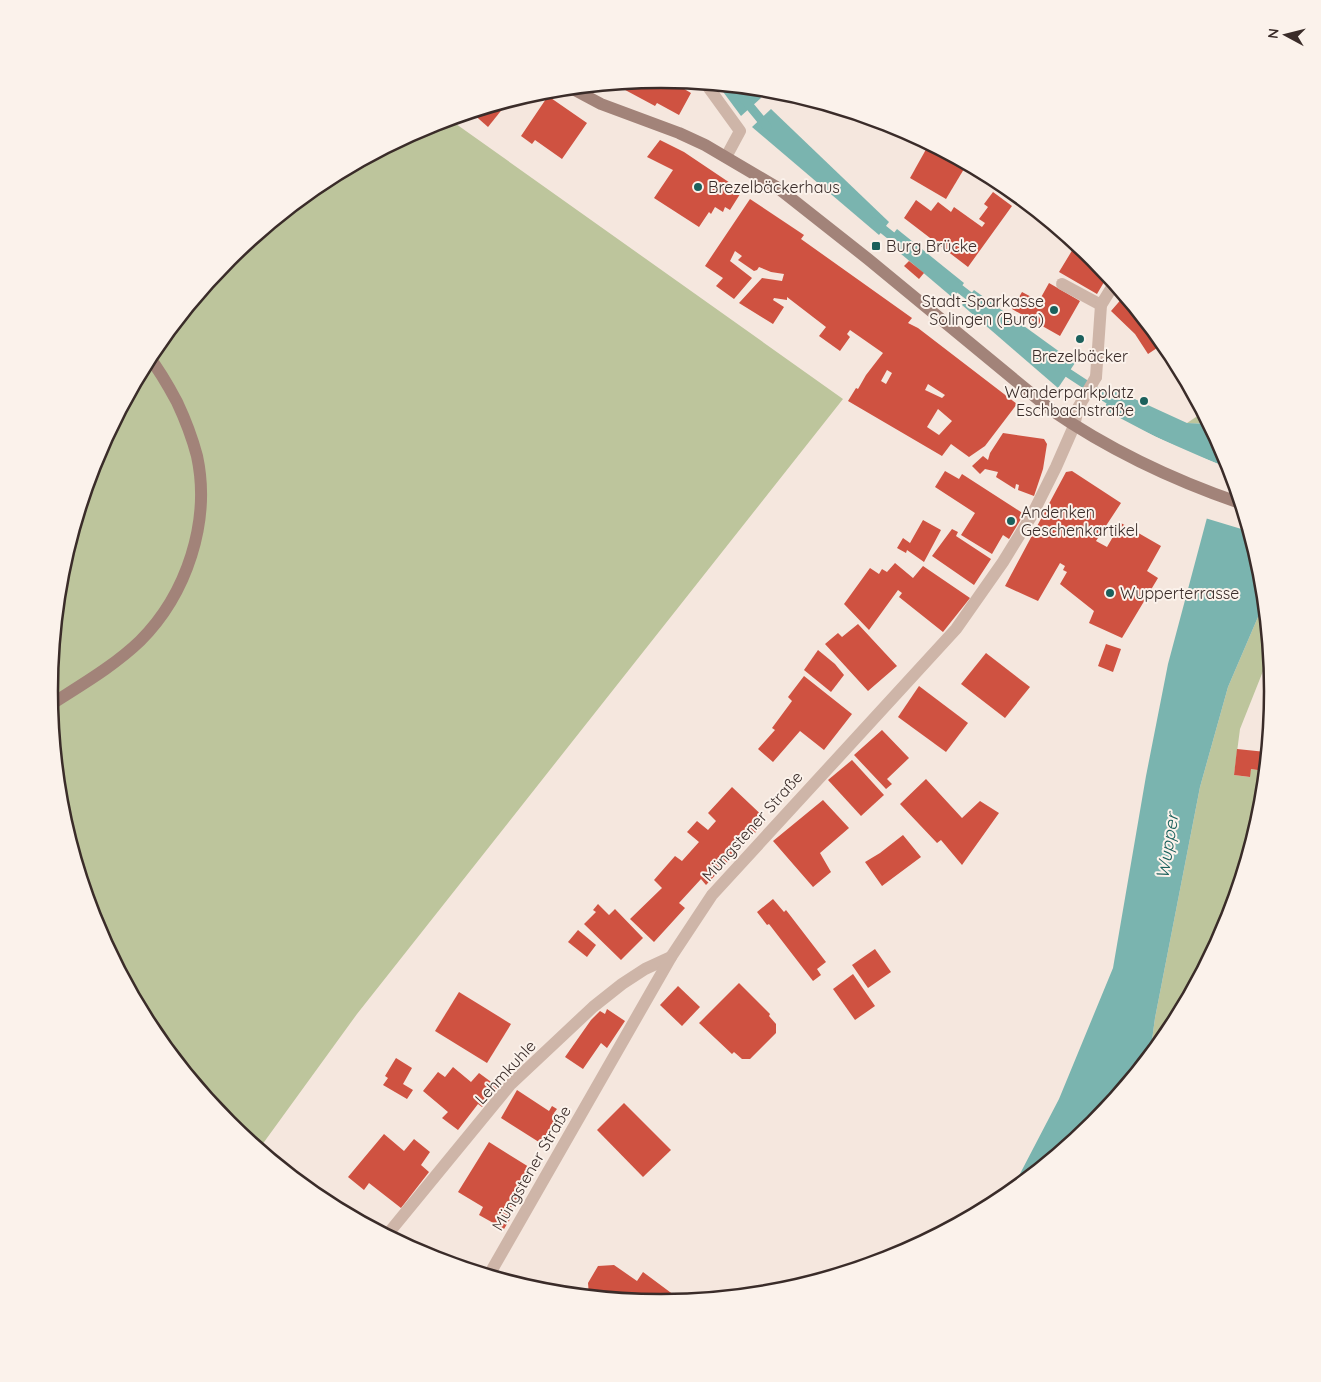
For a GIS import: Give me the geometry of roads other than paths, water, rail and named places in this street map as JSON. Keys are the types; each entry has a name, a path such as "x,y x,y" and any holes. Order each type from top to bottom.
{"main road":[{"path":"581,93 602,104 679,133 726,157 778,188 1050,409 1074,426 1163,472 1232,500"},
{"path":"58,699 111,664 140,640 171,600 188,566 193,549 198,529 200,505 197,457 182,414 169,388 154,364"}],"street":[{"path":"710,90 740,131 726,157"},
{"path":"1062,284 1101,305 1111,289"},
{"name":"Müngstener Straße","path":"492,1269 671,957 712,895 956,629 1003,562 1032,515 1074,426 1078,408 1096,377 1101,305"},
{"name":"Lehmkuhle","path":"391,1230 510,1085 593,1007 645,969 671,957"}],"water":[{"path":"723,91 761,98 741,116"},
{"path":"771,109 889,222 879,235 752,127"},
{"path":"897,229 964,283 953,298 887,242"},
{"path":"974,290 1075,363 1058,388 962,305"},
{"path":"1115,390 1187,423 1201,424 1220,465 1156,437 1103,409"},
{"name":"Wupper","path":"1224,476 1243,535 1252,573 1258,616 1228,687 1200,787 1152,1040 1114,1089 1087,1117 1058,1144 1019,1175 1059,1099 1113,968 1146,776 1168,664 1208,514"}],"waterway":[{"path":"739,93 767,127"},
{"path":"874,222 899,242"},
{"path":"951,282 978,303"},
{"path":"1059,367 1117,405"}],"place":[{"name":"Brezelbäckerhaus","path":"698,187"},
{"name":"Burg Brücke","path":"876,246"},
{"name":"Stadt-Sparkasse Solingen (Burg)","path":"1054,310"},
{"name":"Brezelbäcker","path":"1080,339"},
{"name":"Wanderparkplatz Eschbachstraße","path":"1144,401"},
{"name":"Andenken Geschenkartikel","path":"1011,521"},
{"name":"Wupperterrasse","path":"1110,593"}]}
